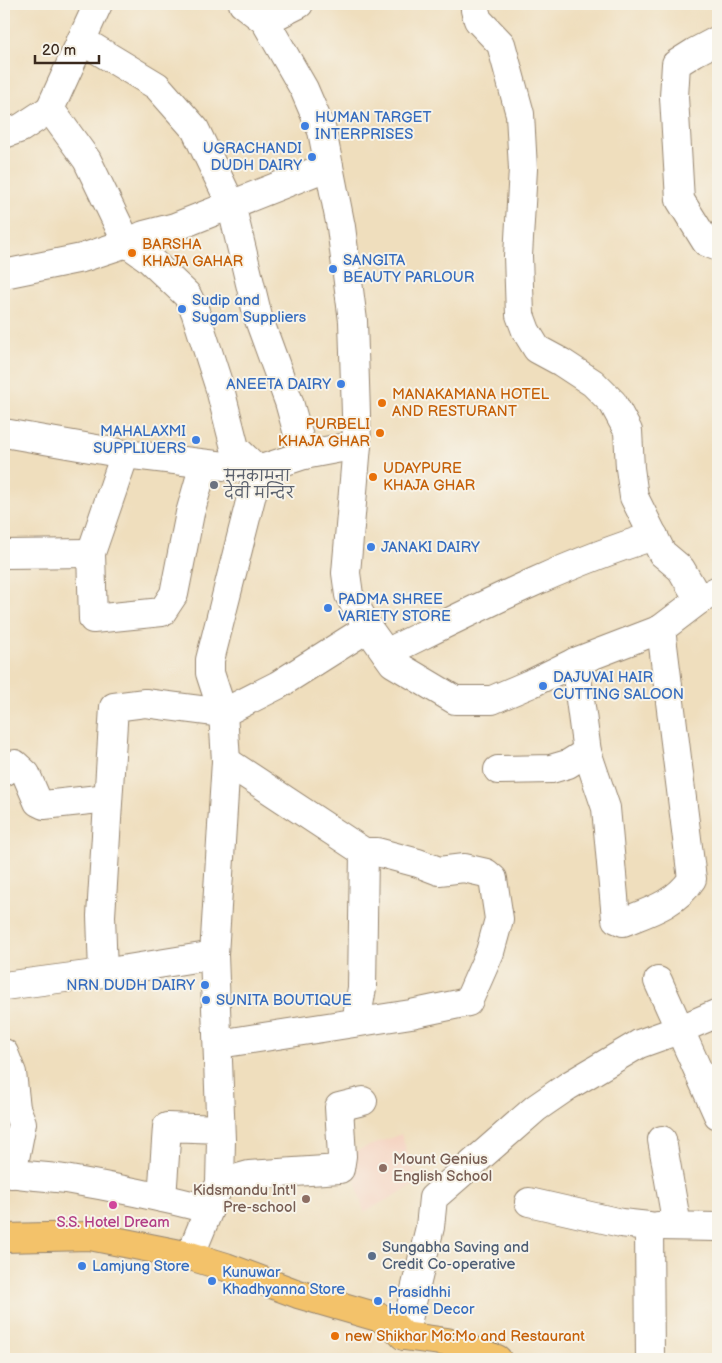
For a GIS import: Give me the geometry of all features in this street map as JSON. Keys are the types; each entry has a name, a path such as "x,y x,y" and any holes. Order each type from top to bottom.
{"main road":[{"path":"4,1238 90,1236 190,1256 226,1267 298,1294 399,1338 447,1342 497,1359"}],"street":[{"path":"4,134 22,128 50,108 98,4"},
{"path":"243,4 266,20 304,89 322,132 341,227 353,321 357,446 346,573 350,595 368,628 393,663 455,700 492,700 575,662 661,628 709,595 662,553 634,497 628,431 613,403 593,384 561,362 537,349 526,331 520,315 518,256 523,169 520,114 500,44 478,20 475,10 476,4"},
{"path":"266,20 299,4"},
{"path":"81,40 157,86 195,129 231,204 258,317 289,402 304,455"},
{"path":"718,40 676,64 674,96 680,200 706,242 718,247"},
{"path":"50,108 87,160 127,243 148,258 187,295 195,311 220,389 235,448 258,470"},
{"path":"4,274 82,258 127,243 144,235 175,227 329,166"},
{"path":"4,433 125,454 258,470 304,455 357,446"},
{"path":"125,454 91,553 93,619 162,612 174,594 190,513 204,464"},
{"path":"190,1256 220,1183 219,1044 214,955 226,761 223,713 210,672 210,660 258,470"},
{"path":"386,653 541,578 622,546 654,536"},
{"path":"4,554 91,553"},
{"path":"103,973 101,916 114,706 145,703 223,713 278,684 368,628"},
{"path":"575,662 587,752 606,808 616,919 623,922 668,904 692,879 661,628"},
{"path":"498,770 551,769 568,764 587,752"},
{"path":"219,1044 411,1014 468,1002 490,952 499,919 493,879 486,873 464,868 439,871 377,852 364,852 226,761"},
{"path":"4,772 15,764 26,774 38,802 44,805 108,798"},
{"path":"356,1022 362,988 364,852"},
{"path":"4,986 103,973 214,955"},
{"path":"658,981 718,1115"},
{"path":"399,1338 430,1228 433,1198 536,1108 568,1086 639,1044 718,1013"},
{"path":"4,1053 12,1073 16,1108 22,1123 8,1173 63,1178 208,1209"},
{"path":"220,1183 249,1175 340,1169 342,1156 339,1107 363,1101"},
{"path":"162,1198 167,1127 220,1129"},
{"path":"662,1140 677,1226"},
{"path":"529,1202 621,1224 718,1227"},
{"path":"649,1226 650,1359"}],"shaded area":[{"name":"Mount Genius English School","path":"401,1134 418,1183 364,1212 348,1154"}],"place":[{"name":"HUMAN TARGET INTERPRISES","path":"305,126"},
{"name":"UGRACHANDI DUDH DAIRY","path":"312,157"},
{"name":"BARSHA KHAJA GAHAR","path":"132,253"},
{"name":"SANGITA BEAUTY PARLOUR","path":"333,269"},
{"name":"Sudip and Sugam Suppliers","path":"182,309"},
{"name":"ANEETA DAIRY","path":"341,384"},
{"name":"MANAKAMANA HOTEL AND RESTURANT","path":"382,403"},
{"name":"PURBELI KHAJA GHAR","path":"380,433"},
{"name":"MAHALAXMI SUPPLIUERS","path":"196,440"},
{"name":"UDAYPURE KHAJA GHAR","path":"373,477"},
{"name":"मनकामना देवी मन्दिर","path":"214,485"},
{"name":"JANAKI DAIRY","path":"371,547"},
{"name":"PADMA SHREE VARIETY STORE","path":"328,608"},
{"name":"DAJUVAI HAIR CUTTING SALOON","path":"543,686"},
{"name":"NRN DUDH DAIRY","path":"205,985"},
{"name":"SUNITA BOUTIQUE","path":"206,1000"},
{"name":"Mount Genius English School","path":"383,1168"},
{"name":"Kidsmandu Int'l Pre-school","path":"306,1199"},
{"name":"S.S. Hotel Dream","path":"113,1205"},
{"name":"Sungabha Saving and Credit Co-operative","path":"372,1256"},
{"name":"Lamjung Store","path":"82,1266"},
{"name":"Kunuwar Khadhyanna Store","path":"212,1281"},
{"name":"Prasidhhi Home Decor","path":"378,1301"},
{"name":"new Shikhar Mo:Mo and Restaurant","path":"335,1336"}]}
